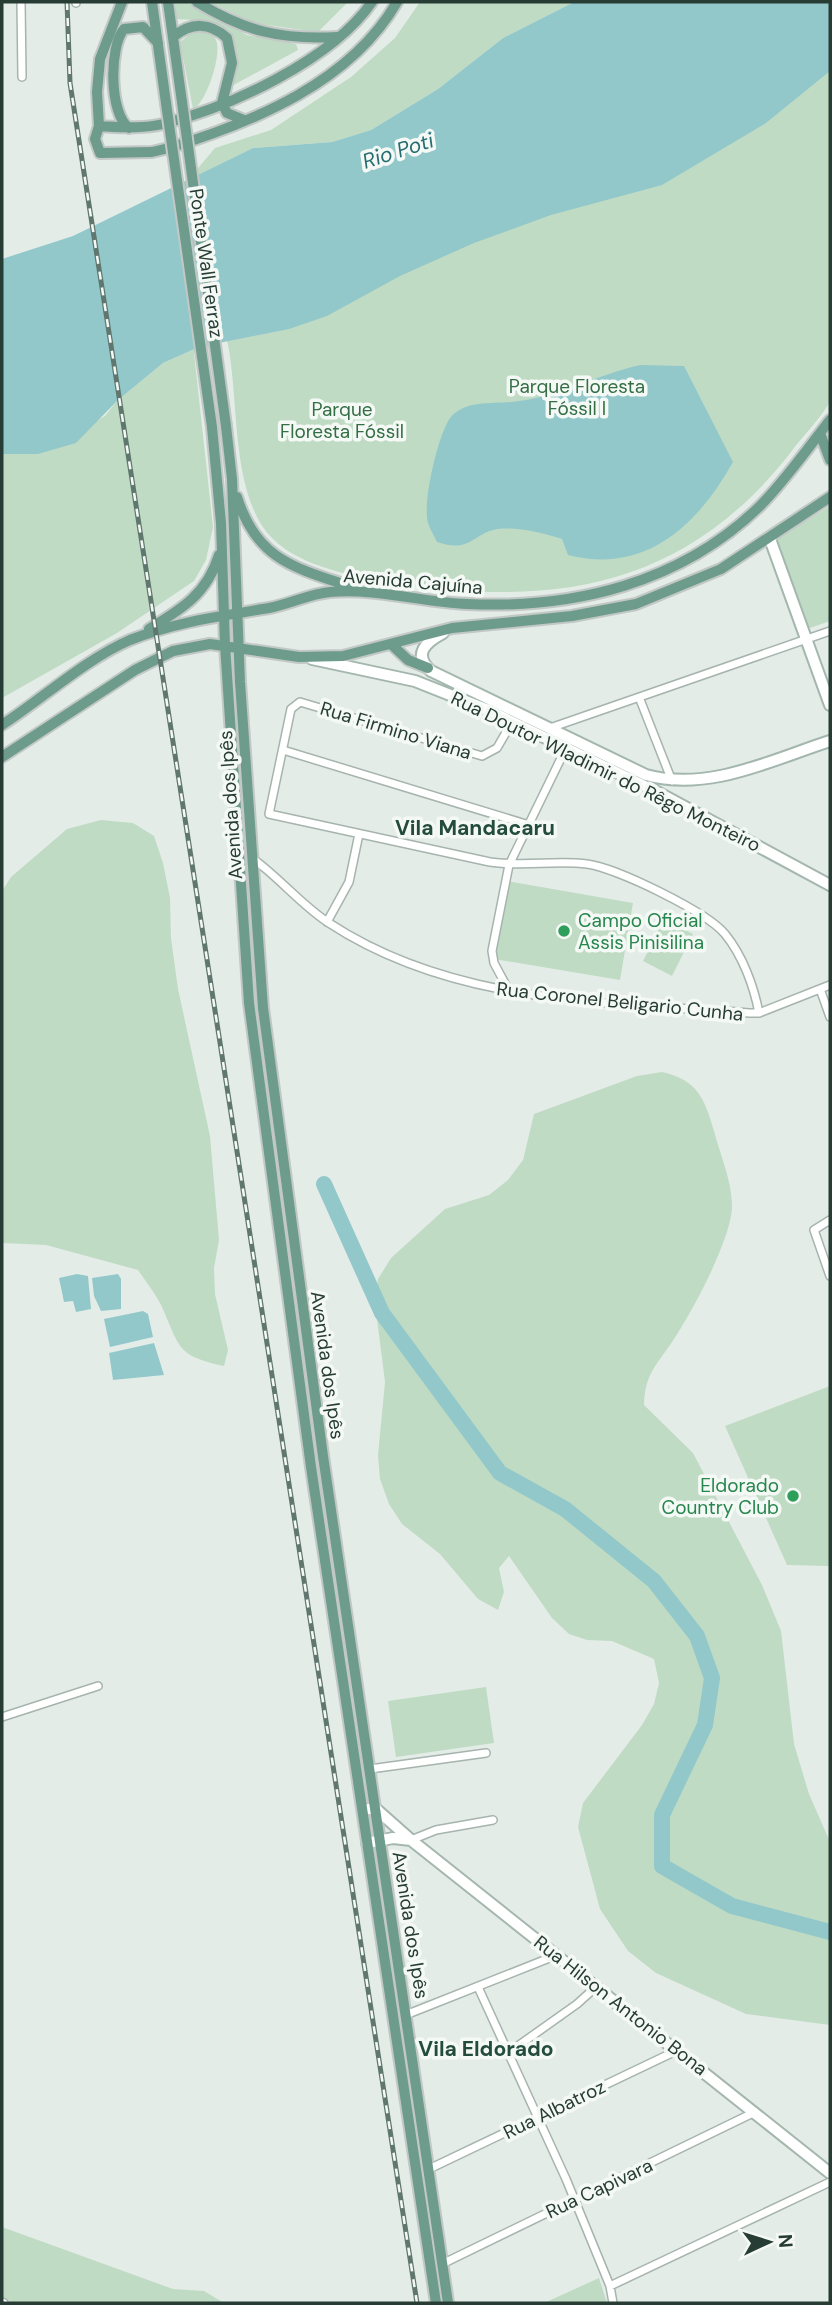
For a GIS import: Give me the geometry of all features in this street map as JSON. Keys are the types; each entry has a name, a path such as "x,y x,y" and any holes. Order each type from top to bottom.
{"main road":[{"path":"122,2 100,58 97,92 99,126 95,139 100,153 130,153 169,148 244,120 310,87 349,60 397,2"},
{"name":"Ponte Wall Ferraz","path":"152,2 212,427"},
{"name":"Ponte Wall Ferraz","path":"168,2 226,426"},
{"path":"197,2 246,28 293,38 337,37"},
{"path":"99,126 129,128 163,124 222,103 287,74 337,37 372,2"},
{"path":"173,37 198,25 214,28 227,38 232,63 222,103 232,117 244,120"},
{"path":"129,128 118,114 114,81 117,37 124,29 143,27 158,43"},
{"name":"Avenida Cajuína","path":"128,641 224,614 272,608 327,592 364,591 452,603 517,604 587,595 643,581 706,550 762,504 830,420"},
{"name":"Avenida dos Ipês","path":"226,426 232,479 251,857 263,1008 323,1456 429,2169 436,2303"},
{"name":"Avenida dos Ipês","path":"212,427 222,545 225,645 244,959 272,1184 309,1456 367,1843 433,2242 442,2264 448,2303"},
{"path":"820,433 830,460"},
{"path":"232,479 246,524 268,551 303,570 364,591"},
{"name":"Avenida Cajuína","path":"2,757 148,663 183,648 225,645 299,657 343,656 452,628 572,616 636,604 721,569 830,497"},
{"path":"770,539 830,705"},
{"path":"2,725 193,601 213,573 222,545"},
{"path":"224,614 240,646"},
{"path":"428,668 421,656 424,646 452,628"},
{"path":"391,644 408,660 428,668 507,715 550,728 646,775 672,781 725,776 830,741"},
{"name":"Rua Doutor Wladimir do Rêgo Monteiro","path":"299,657 415,681 507,715 829,883"},
{"path":"272,1184 279,1185 285,1181"},
{"path":"276,1211 283,1206 289,1209"},
{"path":"305,1424 313,1425 319,1422"},
{"path":"309,1456 315,1449 323,1456"},
{"path":"362,1811 376,1809"},
{"name":"Rua Hilson Antonio Bona","path":"376,1809 411,1840 830,2172"},
{"path":"367,1843 393,1838 411,1840"}],"street":[{"path":"21,2 22,77"},
{"path":"550,728 830,631"},
{"path":"639,697 672,781"},
{"name":"Rua Firmino Viana","path":"283,750 291,709 304,702 405,735 482,756 497,748 507,715"},
{"path":"509,991 494,963 492,951 509,865 566,748"},
{"path":"528,825 283,750 269,814 509,865 575,863 602,867 631,878 710,921 727,937 737,953 759,1013 830,985"},
{"path":"327,922 349,882 359,835"},
{"name":"Rua Coronel Beligario Cunha","path":"251,857 327,922 414,966 468,984 651,1007 759,1013"},
{"path":"820,989 830,1017"},
{"path":"830,1220 816,1227 814,1233 830,1276"},
{"path":"2,1717 98,1686"},
{"path":"370,1769 486,1753"},
{"path":"411,1840 436,1830 493,1820"},
{"path":"408,2014 558,1955"},
{"path":"508,2053 577,2004 597,1986"},
{"path":"478,1987 574,2201 610,2286 613,2303"},
{"name":"Rua Albatroz","path":"429,2169 679,2050"},
{"name":"Rua Capivara","path":"442,2264 755,2112"},
{"path":"610,2286 830,2182"}],"green space":[{"path":"175,2 187,2 247,35 296,44 298,50 230,87 236,57 233,39 209,21 177,19"},
{"path":"210,2 348,2 318,32 253,23"},
{"path":"420,2 574,2 503,38 438,89 371,130 332,142 253,148 188,180 215,148 271,130 351,77 395,38"},
{"path":"195,30 206,32 215,38 217,54 208,88 193,109 180,42"},
{"name":"Parque Floresta Fóssil I","path":"830,68 830,400 791,452 750,497 707,533 662,559 614,578 563,588 510,592 453,590 379,581 346,574 298,557 273,539 259,520 249,498 238,445 227,340"},
{"path":"225,341 194,353 213,527 206,560 194,581 117,633 2,698 2,454 38,454 105,416 117,401 163,363 199,347"},
{"path":"830,506 830,621 807,629 777,539"},
{"path":"101,820 133,823 154,836 163,863 170,898 171,938 178,989 210,1136 219,1240 214,1268 215,1294 228,1350 224,1366 197,1358 182,1348 160,1302 138,1270 46,1245 2,1243 2,891 11,877 67,829"},
{"name":"Campo Oficial Assis Pinisilina","path":"507,881 633,903 620,980 494,959"},
{"path":"664,919 693,934 672,976 643,961"},
{"path":"662,1072 674,1075 691,1085 702,1100 725,1167 732,1203 731,1217 719,1253 691,1311 649,1377 644,1405 693,1453 762,1585 781,1631 794,1744 809,1794 830,1842 830,2025 746,2014 656,1973 628,1951 600,1909 578,1827 583,1803 642,1725 654,1704 659,1683 654,1659 612,1641 587,1640 569,1634 552,1618 509,1556 499,1568 504,1592 498,1610 478,1599 440,1554 402,1524 389,1504 380,1479 378,1455 385,1382 375,1303 378,1279 391,1258 445,1209 489,1195 508,1180 523,1160 534,1114 637,1076"},
{"name":"Eldorado Country Club","path":"830,1386 830,1566 787,1565 725,1426"},
{"path":"486,1687 494,1743 396,1757 388,1701"},
{"path":"2,2227 173,2289 204,2291 224,2303 14,2303 2,2299"},
{"path":"599,2278 607,2303 544,2303"}],"water":[{"name":"Rio Poti","path":"574,2 830,2 830,71 766,123 662,185 551,215 474,243 400,276 327,316 289,329 199,347 163,363 117,401 76,443 38,454 2,454 2,259 73,236 253,148 332,142 371,130 438,89 503,38"},
{"path":"640,365 684,366 733,462 719,485 686,524 666,540 645,551 621,558 596,559 568,555 562,539 514,529 490,531 465,544 448,545 437,542 428,523 429,485 445,427 456,412 479,404 544,396"},
{"path":"77,1274 88,1276 91,1309 76,1312 73,1301 64,1302 59,1278"},
{"path":"118,1274 121,1279 121,1309 101,1311 94,1296 92,1278"},
{"path":"143,1311 148,1314 153,1337 110,1347 104,1319"},
{"path":"154,1343 164,1375 113,1380 109,1353"}],"waterway":[{"path":"324,1184 382,1313 500,1473 565,1509 654,1581 697,1636 712,1678 705,1725 662,1815 662,1866 732,1906 830,1932"}],"railway":[{"path":"67,2 70,83 417,2303"}],"place":[{"name":"Campo Oficial Assis Pinisilina","path":"564,931"},
{"name":"Eldorado Country Club","path":"793,1496"}],"district":[{"name":"Vila Mandacaru","path":"475,828"},
{"name":"Vila Eldorado","path":"486,2049"}],"park label":[{"name":"Parque Floresta Fóssil","path":"342,420"}]}
